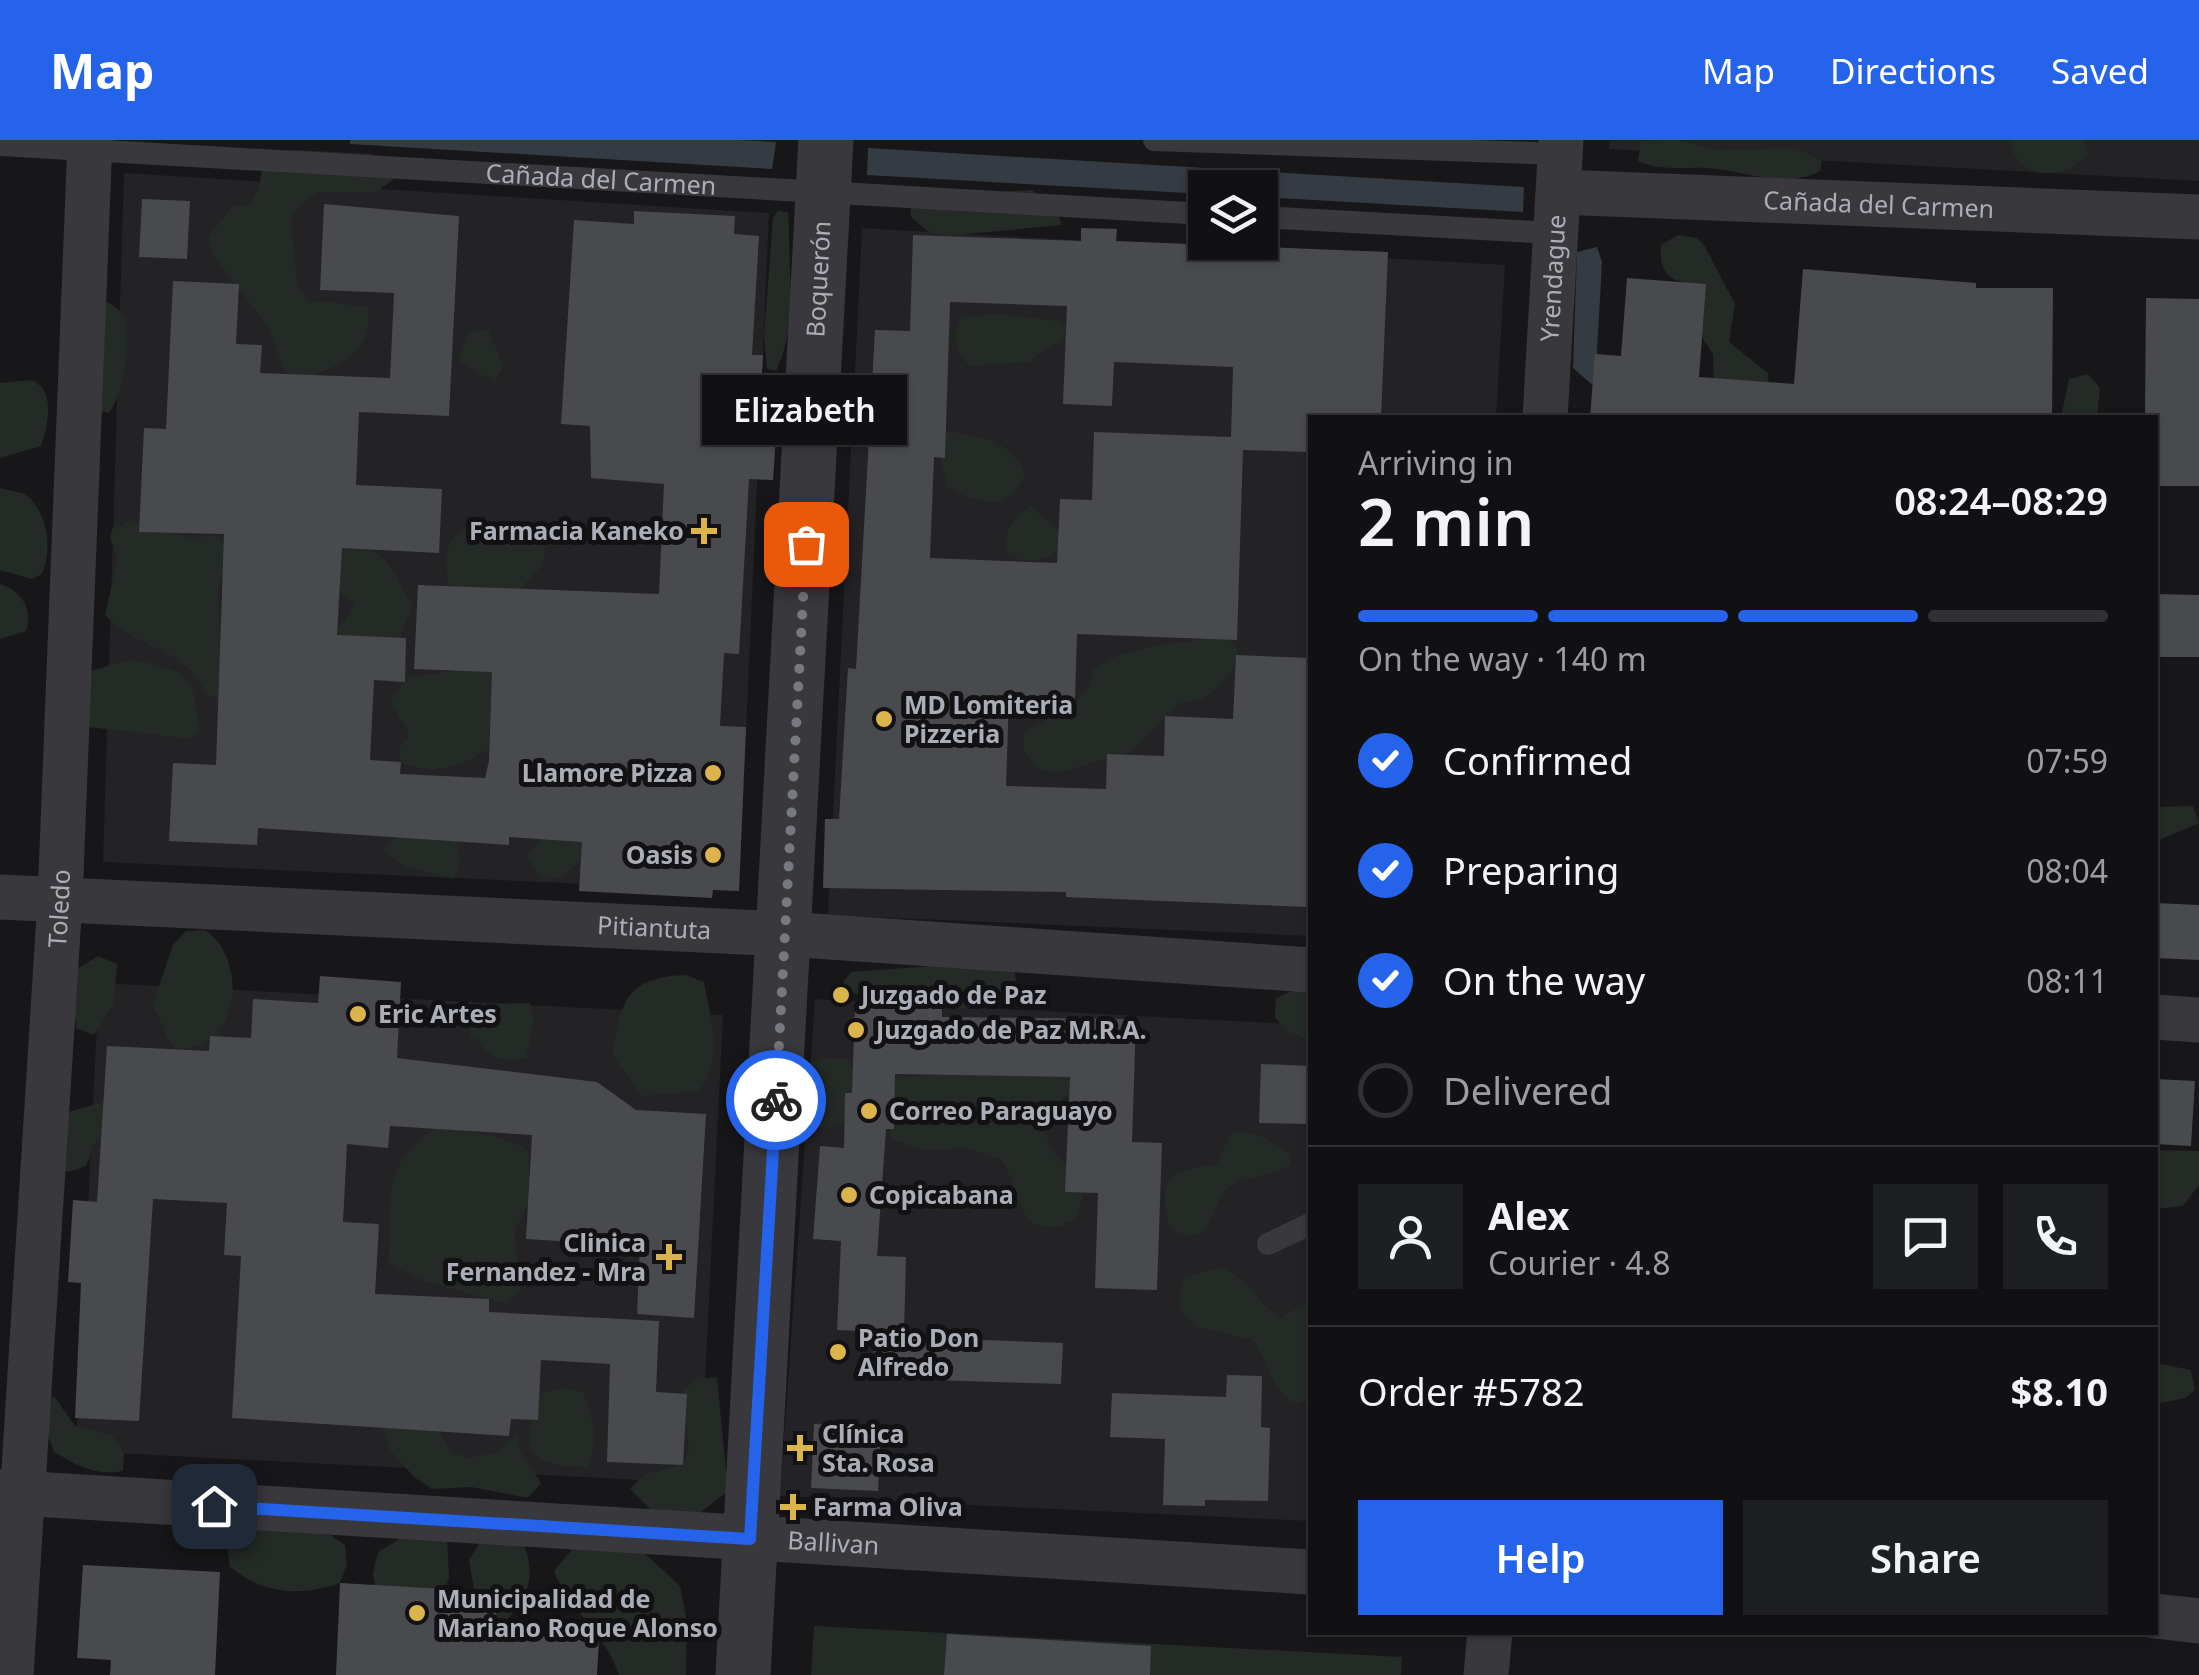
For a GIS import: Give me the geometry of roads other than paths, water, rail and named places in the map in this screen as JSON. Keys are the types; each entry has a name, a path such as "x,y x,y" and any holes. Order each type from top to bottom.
{"street":[{"name":"Toledo","path":"11,1675 12,1493 60,900 90,146"},
{"name":"Boquerón","path":"743,1675 825,165"},
{"name":"Cañada del Carmen","path":"1558,180 2199,217"},
{"name":"Yrendague","path":"1546,415 1558,180"},
{"name":"Pitiantuta","path":"0,897 786,934 1308,970"},
{"path":"2158,1018 2199,1020"},
{"name":"Ballivan","path":"12,1493 1308,1572"},
{"path":"2158,1616 2199,1621"},
{"path":"1486,1675 1490,1635"}],"lane":[{"path":"1154,140 1558,180"},
{"name":"Cañada del Carmen","path":"0,146 825,165 1188,212"},
{"name":"Cañada del Carmen","path":"1278,215 1558,180"},
{"path":"1268,1244 1308,1225"}],"place":[{"name":"Farmacia Kaneko","path":"704,531"},
{"name":"Elizabeth","path":"806,544"},
{"name":"MD Lomiteria Pizzeria","path":"884,719"},
{"name":"Llamore Pizza","path":"713,773"},
{"name":"Oasis","path":"713,855"},
{"name":"Juzgado de Paz","path":"841,995"},
{"name":"Eric Artes","path":"358,1014"},
{"name":"Juzgado de Paz M.R.A.","path":"856,1030"},
{"name":"Correo Paraguayo","path":"869,1111"},
{"name":"Copicabana","path":"849,1195"},
{"name":"Clinica Fernandez - Mra","path":"669,1257"},
{"name":"Patio Don Alfredo","path":"838,1352"},
{"name":"Clínica Sta. Rosa","path":"800,1448"},
{"name":"Farma Oliva","path":"793,1507"},
{"name":"Municipalidad de Mariano Roque Alonso","path":"417,1613"}]}
